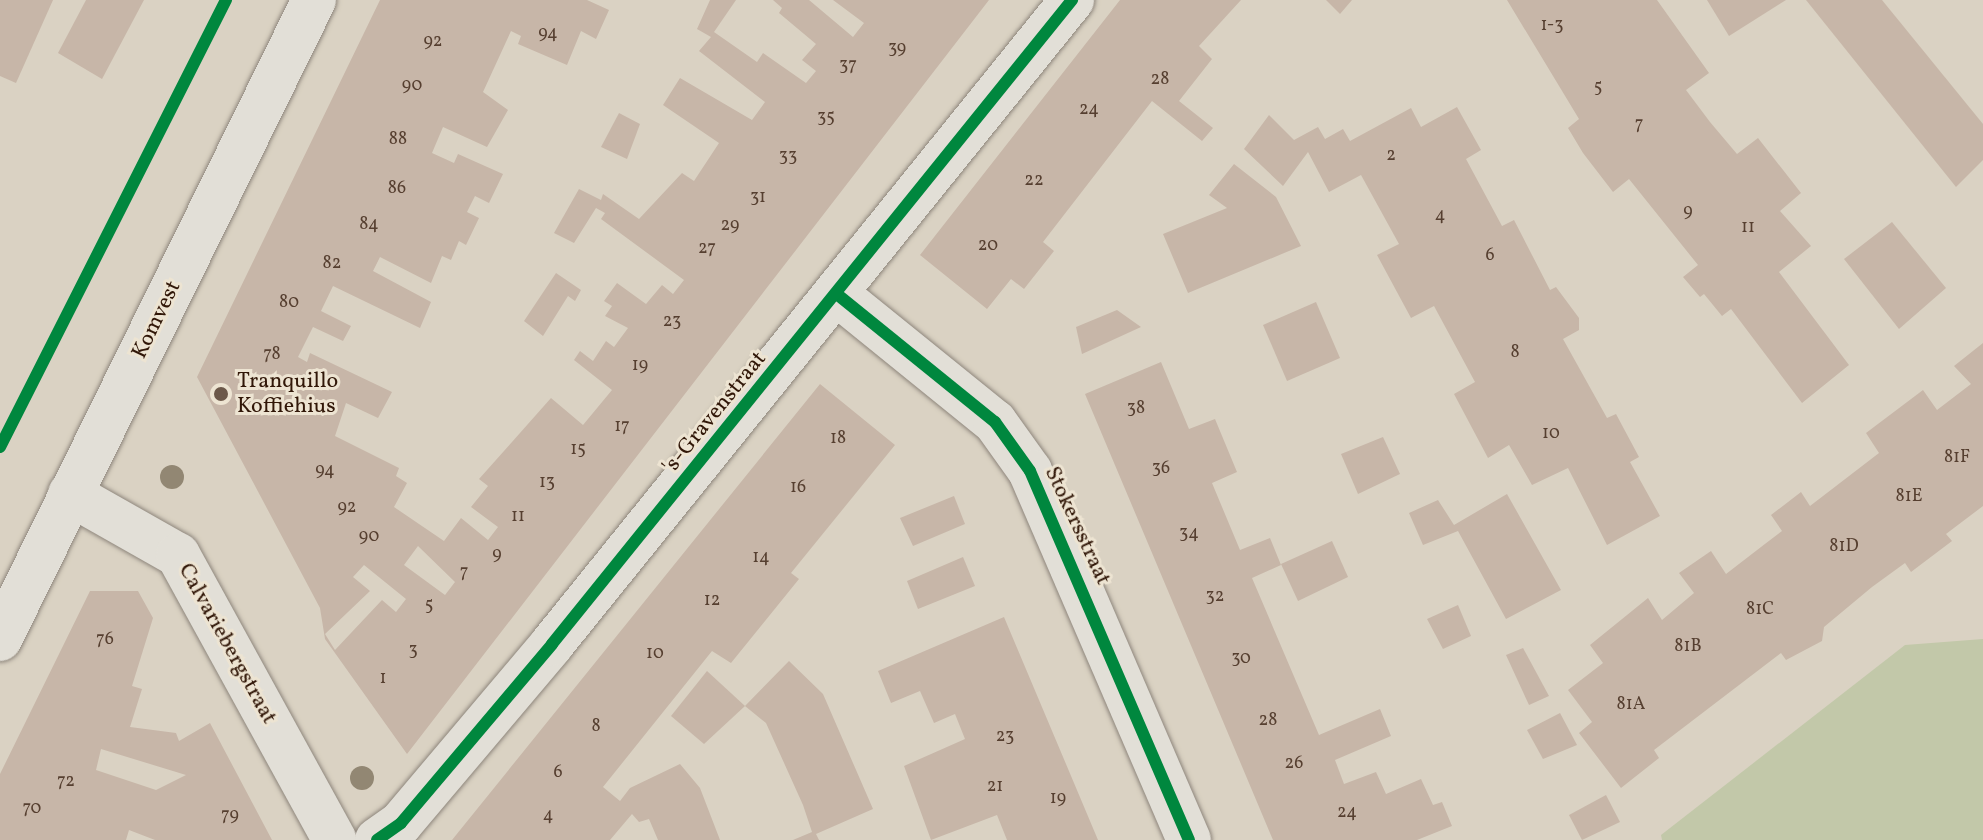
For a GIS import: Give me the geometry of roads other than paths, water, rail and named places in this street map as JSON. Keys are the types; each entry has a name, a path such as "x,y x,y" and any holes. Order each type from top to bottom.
{"street":[{"name":"Komvest","path":"0,639 314,0"},
{"name":"'s-Gravenstraat","path":"377,840 411,811 838,295 1072,0"},
{"name":"Stokersstraat","path":"838,295 995,422 1030,471 1189,840"},
{"name":"Calvariebergstraat","path":"70,494 178,555 335,840"}],"place":[{"name":"Tranquillo Koffiehius","path":"221,394"}]}
